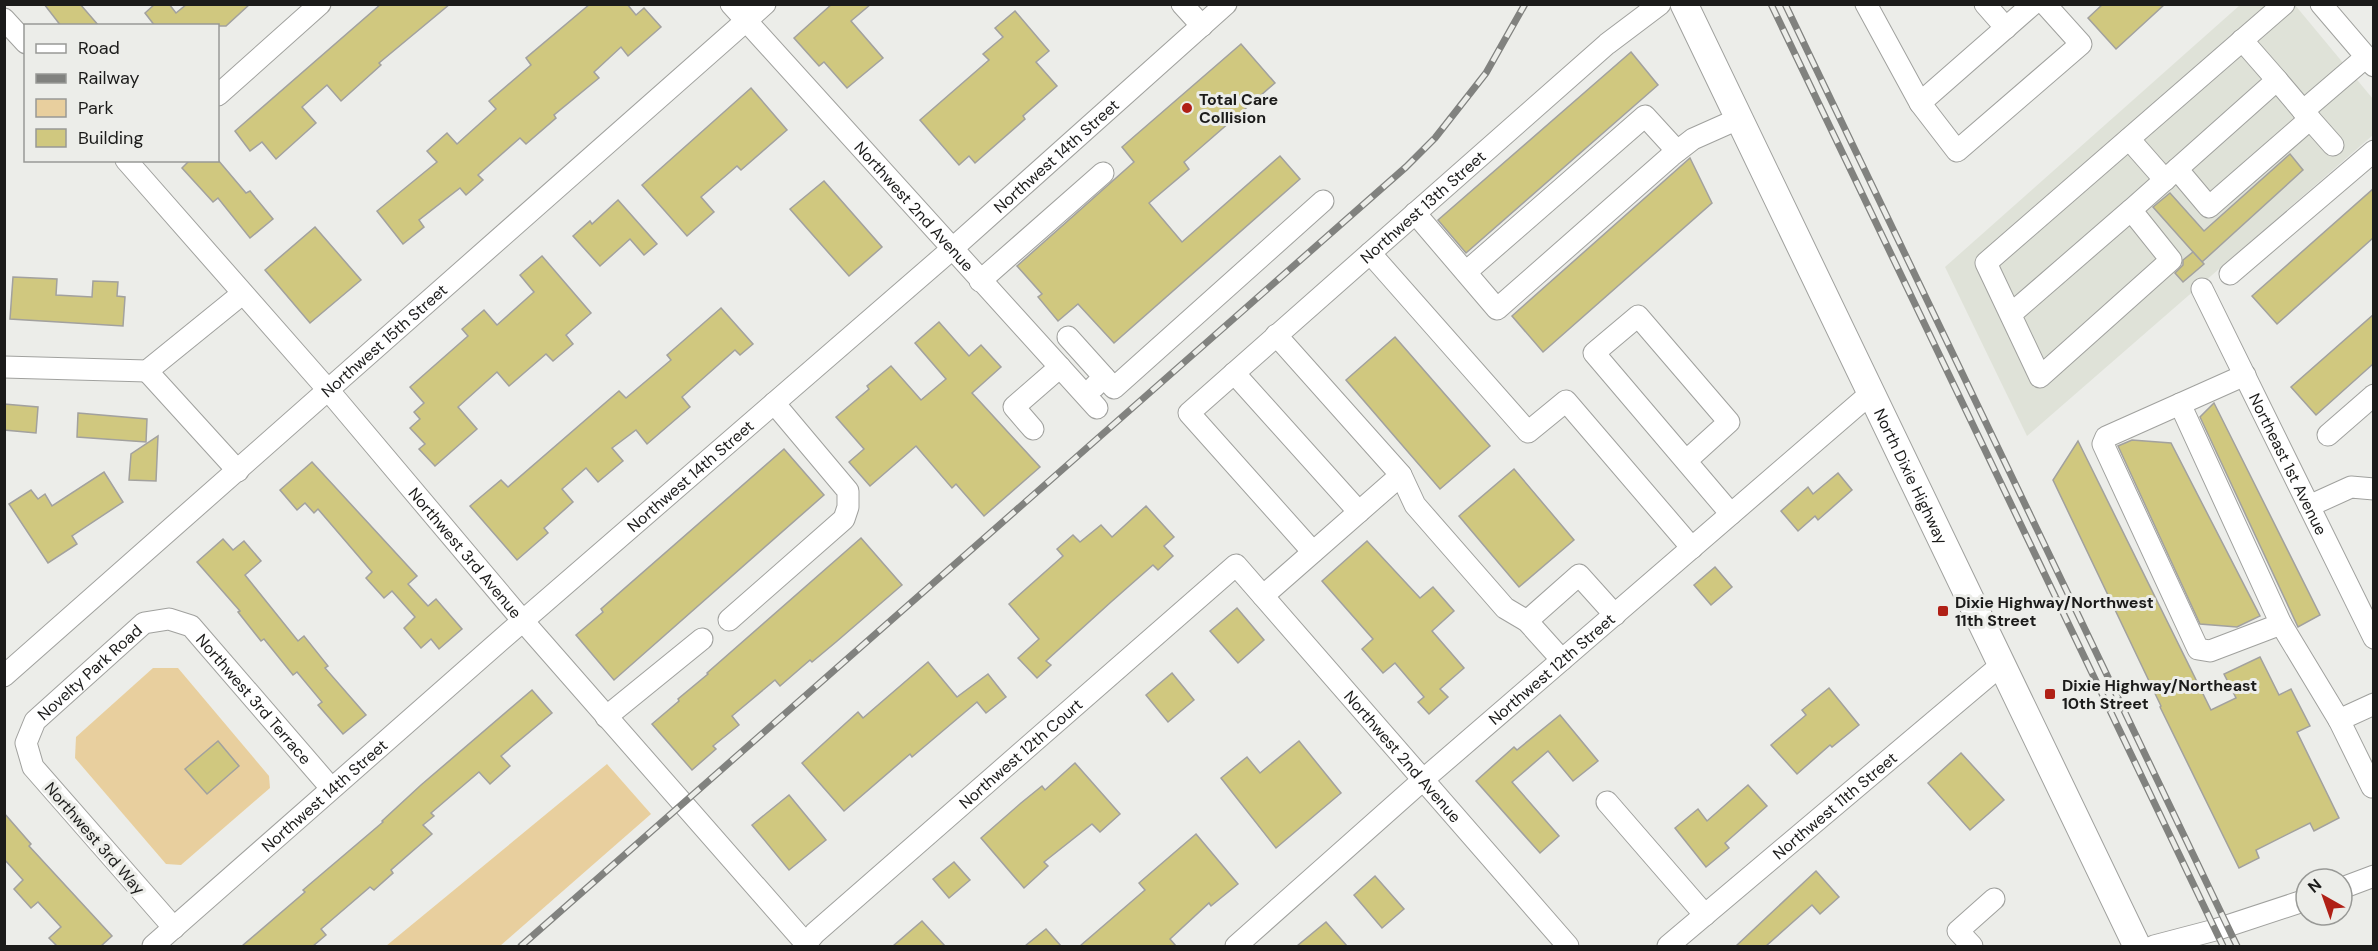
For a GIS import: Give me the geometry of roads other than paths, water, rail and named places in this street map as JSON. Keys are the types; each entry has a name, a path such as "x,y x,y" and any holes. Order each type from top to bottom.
{"main road":[{"name":"North Dixie Highway","path":"1684,4 2000,666 2137,946"}],"street":[{"path":"219,94 320,4"},
{"name":"Northwest 2nd Avenue","path":"731,4 1091,402 1104,377"},
{"name":"Northwest 15th Street","path":"4,676 329,392 765,4"},
{"path":"1182,4 1202,26"},
{"name":"Northwest 14th Street","path":"153,946 952,249 1226,4"},
{"name":"Northwest 13th Street","path":"1312,552 1189,413 1607,44 1660,4"},
{"path":"1866,4 1920,103 1957,151 2081,44 2045,4"},
{"path":"1985,4 2006,28"},
{"path":"1920,103 2033,4"},
{"path":"2131,210 2171,260 2040,376 1986,263 2284,4"},
{"path":"2129,139 2209,207 2307,115 2370,62 2321,4"},
{"path":"4,19 24,41"},
{"path":"2242,40 2333,145"},
{"path":"2011,314 2277,80"},
{"path":"1466,272 1645,116 1677,152"},
{"path":"1415,213 1497,309 1677,152 1693,140 1738,118"},
{"path":"2230,274 2373,151"},
{"name":"Northwest 3rd Avenue","path":"135,163 242,294 329,392 804,946"},
{"path":"980,280 1102,172"},
{"path":"1068,337 1114,388 1323,201"},
{"path":"1370,253 1528,432 1566,401 1692,548"},
{"name":"Northeast 1st Avenue","path":"2202,289 2373,638"},
{"path":"4,367 147,371 242,294"},
{"path":"1686,460 1729,422 1638,316 1594,353 1731,514"},
{"path":"1276,335 1401,475 1415,505 1505,608 1527,621 1562,660"},
{"path":"1033,429 1014,407 1060,367"},
{"path":"147,371 238,471"},
{"path":"1234,373 1359,512"},
{"path":"2245,375 2106,437 2103,444 2198,649 2210,651 2281,624"},
{"name":"Northwest 12th Street","path":"1236,946 1424,779 1870,394"},
{"path":"2328,435 2373,395"},
{"path":"729,620 844,519 848,507 848,491 774,403"},
{"path":"2180,404 2281,624 2339,720 2372,788"},
{"path":"1263,596 1401,475"},
{"path":"2309,506 2351,487 2373,489"},
{"name":"Northwest 2nd Avenue","path":"1236,565 1568,946"},
{"name":"Northwest 12th Court","path":"804,946 815,933 1236,565"},
{"path":"1527,621 1579,575 1615,615"},
{"name":"Novelty Park Road","path":"26,744 35,721 144,623 169,619"},
{"name":"Northwest 3rd Terrace","path":"169,619 191,626 332,788"},
{"path":"606,717 702,639"},
{"name":"Northwest 11th Street","path":"1668,946 2000,666"},
{"path":"2339,720 2373,705"},
{"name":"Northwest 3rd Way","path":"26,744 33,767 174,928"},
{"path":"1607,802 1705,915"},
{"path":"2354,883 2373,876"},
{"path":"1972,946 1958,931 1994,899"},
{"path":"2154,946 2215,930 2294,904"}],"railway":[{"path":"521,946 1406,167 1435,138 1486,73 1525,4"},
{"path":"1771,4 2223,946"},
{"path":"1785,4 2237,946"}],"place":[{"name":"Total Care Collision","path":"1187,108"},
{"name":"Dixie Highway/Northwest 11th Street","path":"1943,611"},
{"name":"Dixie Highway/Northeast 10th Street","path":"2050,694"}]}
